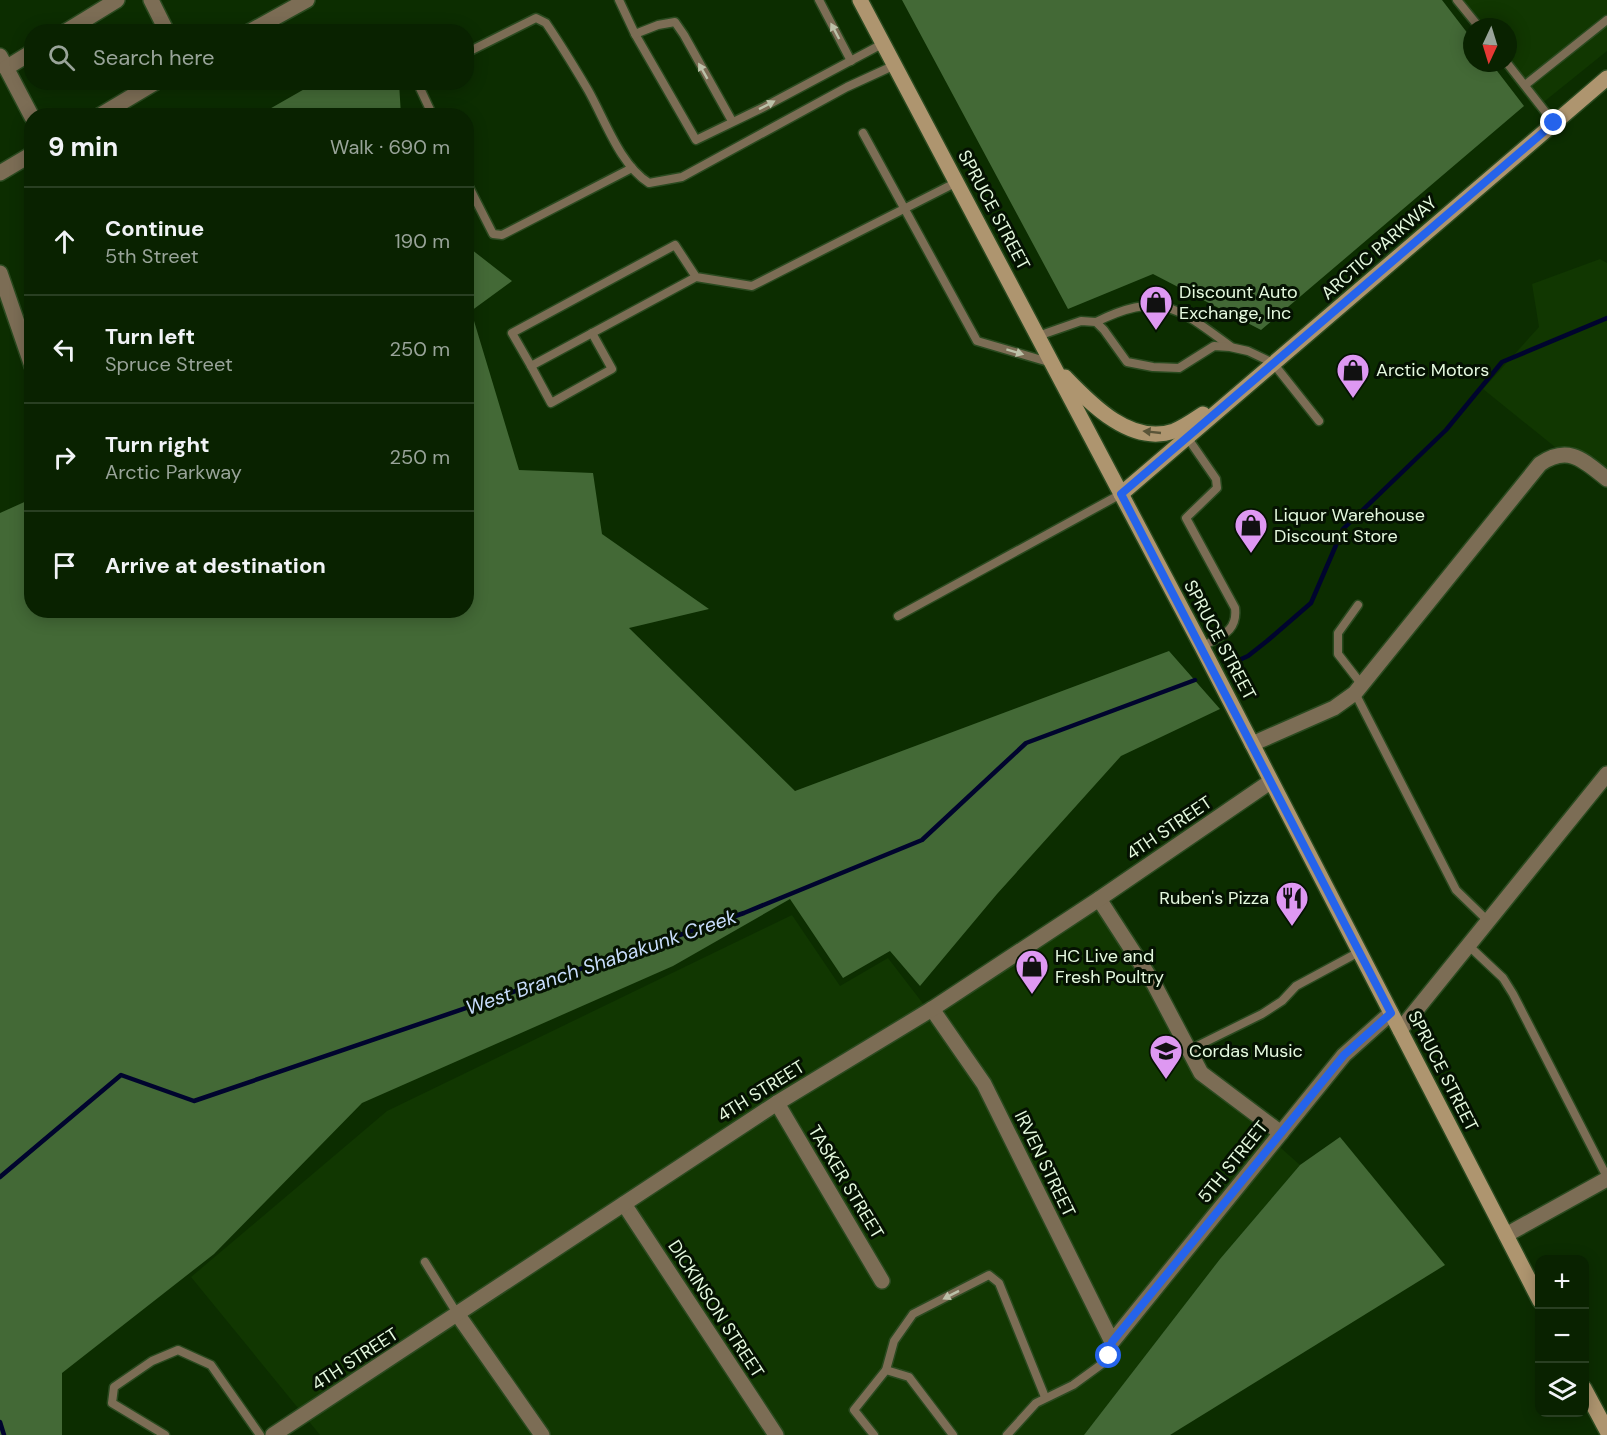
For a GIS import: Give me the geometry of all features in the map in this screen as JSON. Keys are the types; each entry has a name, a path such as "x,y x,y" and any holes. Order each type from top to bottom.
{"street":[{"path":"78,24 117,0"},
{"path":"151,0 163,24"},
{"path":"264,24 307,0"},
{"name":"SPRUCE STREET","path":"860,0 1202,647 1535,1293"},
{"path":"24,55 3,62 27,108"},
{"name":"ARCTIC PARKWAY","path":"1121,494 1607,78"},
{"path":"112,108 143,90"},
{"path":"0,173 24,159"},
{"path":"0,273 24,343"},
{"path":"1052,363 1087,399 1112,420 1130,428 1162,433 1174,431 1190,422 1273,363"},
{"path":"1252,744 1334,708 1359,689 1536,468 1548,458 1560,454 1572,455 1582,459 1607,479"},
{"path":"1400,1030 1607,774"},
{"name":"4TH STREET","path":"273,1435 288,1431 624,1204 777,1103 932,1009 1100,899 1270,782"},
{"path":"1100,899 1154,984 1201,1073 1281,1133"},
{"name":"IRVEN STREET","path":"932,1009 984,1084 1112,1342"},
{"name":"5TH STREET","path":"1112,1342 1344,1055 1391,1013"},
{"name":"TASKER STREET","path":"777,1103 882,1281"},
{"path":"1506,1235 1607,1178"},
{"name":"DICKINSON STREET","path":"624,1204 776,1435"},
{"path":"458,1315 542,1435"},
{"path":"1589,1397 1607,1431"}],"lane":[{"path":"619,0 696,140 884,43"},
{"path":"819,0 851,61"},
{"path":"1457,0 1472,18"},
{"path":"474,49 536,18 546,23 632,168 649,183 682,177 847,87 895,65"},
{"path":"1525,85 1607,20"},
{"path":"636,34 658,25 675,22 732,122"},
{"path":"1514,72 1554,123"},
{"path":"421,90 429,108"},
{"path":"863,133 977,340 1052,363"},
{"path":"474,197 493,234 502,236 632,168"},
{"path":"531,366 696,277 752,286 957,182"},
{"path":"592,333 612,369 551,403 512,333 675,246 696,277"},
{"path":"1038,336 1081,321 1096,322 1128,308 1155,304 1181,312 1230,347"},
{"path":"1096,322 1127,362 1153,367 1179,368 1214,346 1248,351 1273,363 1319,421"},
{"path":"1187,437 1216,479 1217,488 1186,518 1235,608 1236,620 1231,630 1202,647"},
{"path":"898,616 1121,494"},
{"path":"1358,605 1338,633 1338,654 1359,689 1456,890 1489,922"},
{"path":"1469,946 1503,978 1513,993 1607,1178"},
{"path":"1189,1050 1262,1014 1282,1001 1296,986 1359,952"},
{"path":"425,1262 458,1315"},
{"path":"874,1435 854,1410 886,1370 894,1341 913,1314 989,1275 999,1283 1045,1397"},
{"path":"1007,1435 1024,1414 1045,1397 1073,1384 1107,1361 1112,1342"},
{"path":"165,1435 112,1403 114,1387 152,1361 178,1350 211,1365 260,1435"},
{"path":"886,1370 909,1377 953,1435"}],"shaded area":[{"path":"902,0 1442,0 1463,27 1463,72 1498,72 1524,106 1261,330 1153,274 1068,309"},
{"path":"1451,0 1607,0 1607,51 1535,109 1507,72 1517,72 1517,18 1465,18"},
{"path":"303,90 399,90 401,108 271,108"},
{"path":"474,251 512,281 474,309"},
{"path":"1600,259 1607,263 1607,489 1483,389 1539,327 1532,284"},
{"path":"474,321 519,470 593,473 602,534 709,609 629,628 795,791 1169,651 1220,709 1121,756 997,894 920,986 890,951 843,978 790,899 673,966 362,1103 214,1254 62,1373 62,1435 0,1435 0,513 24,502 24,618 474,618"},
{"path":"1095,903 1205,1080 1300,1165 1220,1259 1084,1435 320,1435 191,1277 387,1111 792,915 840,986 888,958 928,1010"},
{"path":"1340,1137 1445,1265 1170,1435 1084,1435 1220,1259 1300,1165"}],"waterway":[{"name":"West Branch Shabakunk Creek","path":"1234,666 1237,661 1248,656 1311,603 1343,529 1446,430 1502,362 1607,318"},
{"name":"West Branch Shabakunk Creek","path":"0,1177 121,1075 194,1101 744,913 922,840 1026,743 1195,680"},
{"path":"0,1422 4,1435"}],"place":[{"name":"Discount Auto Exchange, Inc","path":"1156,331"},
{"name":"Arctic Motors","path":"1353,399"},
{"name":"Liquor Warehouse Discount Store","path":"1251,554"},
{"name":"Ruben's Pizza","path":"1292,927"},
{"name":"HC Live and Fresh Poultry","path":"1032,995"},
{"name":"Cordas Music","path":"1166,1080"}],"route":[{"path":"1109,1356 1112,1342 1344,1055 1391,1013 1121,494 1554,123"}]}
